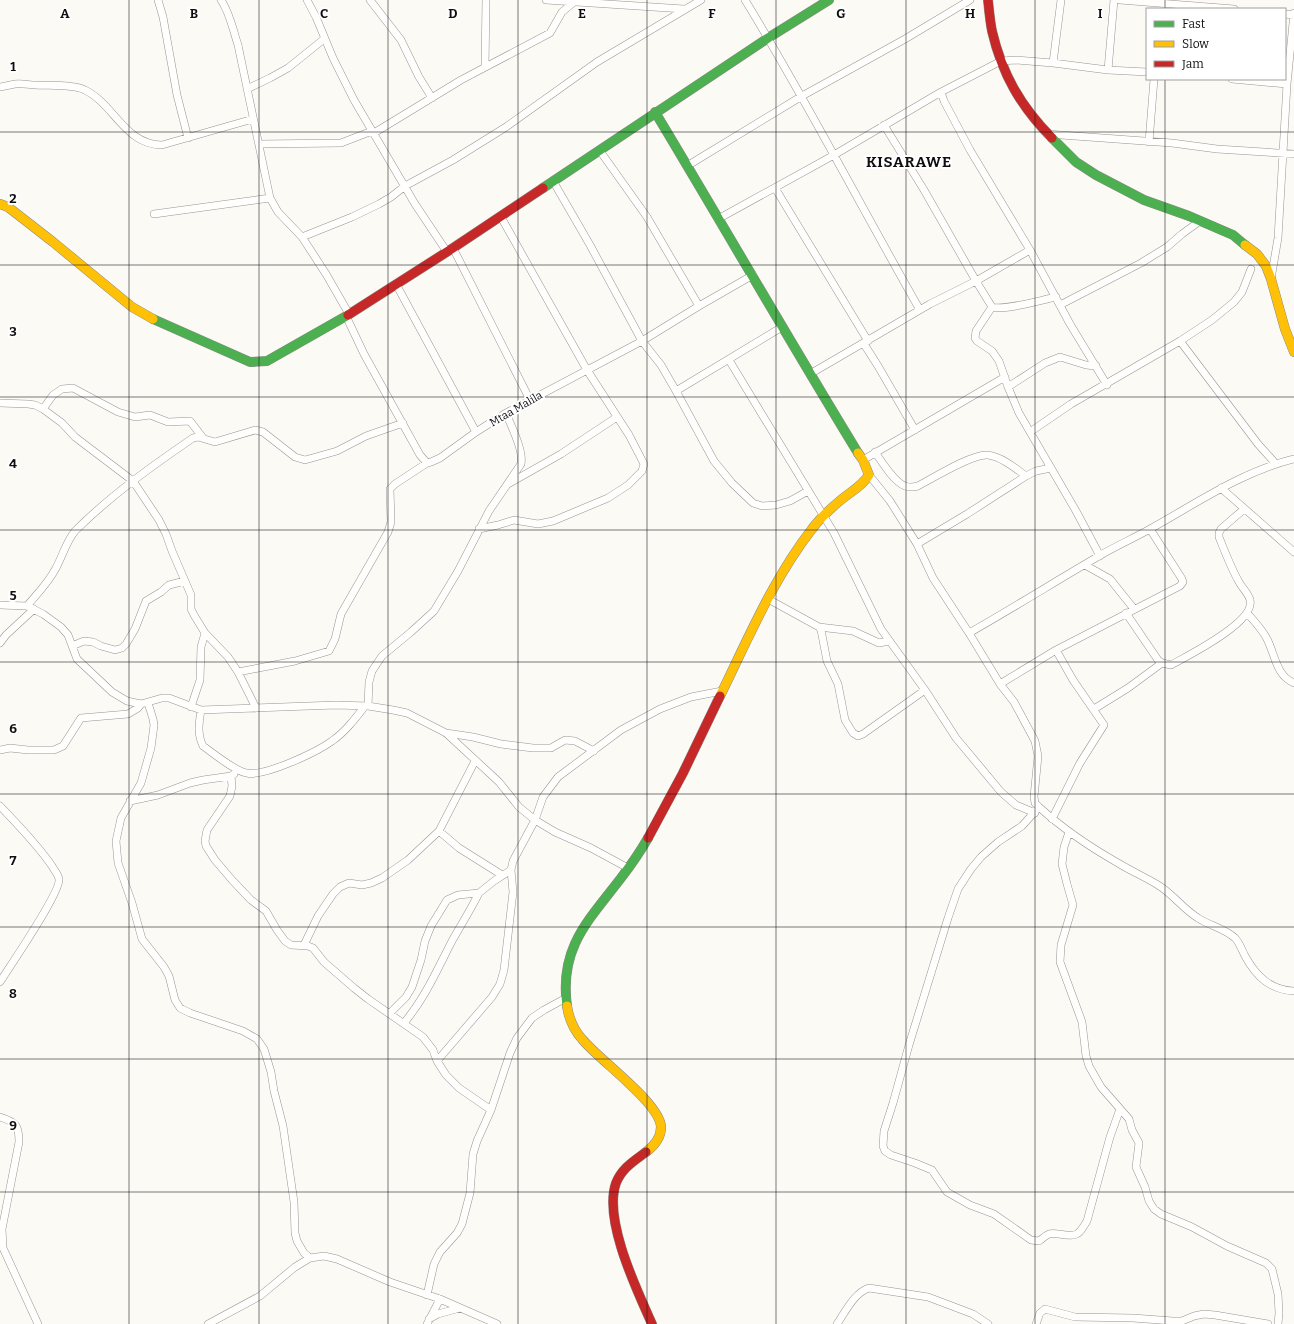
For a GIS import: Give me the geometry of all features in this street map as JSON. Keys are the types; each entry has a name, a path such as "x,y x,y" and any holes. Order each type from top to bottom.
{"street":[{"path":"158,0 163,17 177,95 188,138"},
{"path":"221,0 234,32 270,198 278,212 302,237 326,274 347,315 364,354 420,455 427,462"},
{"path":"307,0 316,17 324,39 344,82 430,228 450,250 530,400"},
{"path":"370,0 401,40 419,77 432,98"},
{"path":"485,67 486,0"},
{"path":"546,0 684,9"},
{"path":"302,237 352,217 391,197 405,186 453,160 506,127 597,62 701,0"},
{"path":"745,0 802,96 878,237 920,310"},
{"path":"0,204 8,207 53,242 132,307 155,320 237,357 250,362 267,361 347,315 450,250 600,151 655,112 829,0"},
{"path":"687,166 802,96 905,39 970,0"},
{"path":"988,0 992,30 1001,61 1011,84 1026,109 1047,134 1076,162 1113,185 1144,200 1189,216 1233,235 1257,254 1266,266 1271,279 1285,329 1294,352"},
{"path":"1053,63 1061,0"},
{"path":"1108,70 1114,0"},
{"path":"1120,0 1160,1 1205,8"},
{"path":"259,144 341,143 373,132 485,67 550,33 562,12 574,2"},
{"path":"1271,279 1278,238 1287,84 1291,71 1294,14"},
{"path":"247,89 288,68 324,39"},
{"path":"718,219 834,155 941,92 1001,61 1016,60 1108,70 1146,72"},
{"path":"1149,142 1154,80"},
{"path":"1243,80 1287,84"},
{"path":"0,88 16,84 72,87 84,90 97,99 124,127 142,141 153,145 162,145 253,119"},
{"path":"941,92 944,101 970,150 1030,250 1107,385"},
{"path":"655,112 753,275 810,374 863,460 869,475 890,501 917,544 933,578 1000,684 1014,702 1035,741 1038,756 1034,797 1037,810"},
{"path":"884,125 924,190 992,307"},
{"path":"1047,134 1172,143 1217,149 1294,154"},
{"path":"600,151 646,217 699,306"},
{"path":"553,181 590,245 642,341 660,365 676,391 714,461 732,483 753,503 762,506 776,505 790,501 808,491"},
{"path":"775,188 866,342 915,430"},
{"path":"154,214 270,198"},
{"path":"479,529 514,520 538,524 553,521 608,498 628,485 642,471 644,464 629,435 587,370 501,217"},
{"path":"1060,305 1141,263 1168,247 1182,234 1200,221"},
{"path":"810,374 920,310 1030,250"},
{"path":"1030,432 1071,404 1107,385 1212,320 1234,302 1242,292 1251,269"},
{"name":"Mtaa Malila","path":"238,672 295,661 329,652 335,639 341,614 388,532 390,522 390,489 395,484 427,462 432,462 440,458 476,432 506,413 642,341 753,275"},
{"path":"396,284 476,432"},
{"path":"992,307 1007,307 1056,297"},
{"path":"992,307 976,331 975,338 992,351 999,361 1019,413 1076,511 1100,556"},
{"path":"676,391 782,327"},
{"path":"1180,341 1258,444 1276,464"},
{"path":"1008,387 1045,363 1060,356 1086,366 1096,366"},
{"path":"729,360 834,533 881,629 925,690 956,738 1001,792 1016,805 1037,810 1117,863 1159,885 1197,918 1223,929 1236,938 1248,960 1265,982 1275,988 1294,990"},
{"path":"863,460 959,403 1005,378"},
{"path":"43,409 53,395 62,389 73,388 118,412 135,417 150,415 168,422 190,422 203,438"},
{"path":"0,403 28,404 35,405 43,409 133,481 166,534 191,595 191,609 194,615 205,633 228,656 238,672 256,708"},
{"path":"201,710 198,729 203,746 238,770 247,774 260,772 287,764 331,742 349,727 366,706 372,671 382,656 411,632 434,610 458,571 489,511 521,464 522,460 520,451 506,413"},
{"path":"508,484 561,454 617,417"},
{"path":"0,643 31,608 56,568 69,539 75,531 157,462 193,438 198,436 215,442 255,430 263,432 295,457 305,460 337,451 366,436 403,423"},
{"path":"875,452 894,478 904,486 918,486 966,460 987,454 1011,466 1026,476"},
{"path":"969,633 1100,556 1221,488 1253,473 1294,459"},
{"path":"917,544 968,514 1026,476 1036,471 1051,468"},
{"path":"652,1324 636,1288 618,1237 614,1219 614,1197 617,1181 624,1168 655,1144 662,1126 657,1115 638,1091 590,1049 579,1035 570,1019 566,998 566,981 570,954 575,940 587,920 628,868 651,834 690,759 768,599 800,546 823,516 843,498 865,482 869,475"},
{"path":"1221,488 1294,552"},
{"path":"1126,613 1158,660 1162,664 1170,666 1225,634 1242,620 1250,607 1250,600 1239,582 1219,537 1219,532 1244,509"},
{"path":"1000,684 1056,650 1180,586 1183,582 1182,579 1150,529"},
{"path":"1085,565 1110,579 1134,609"},
{"path":"72,646 84,641 93,642 115,650 122,648 135,629 146,601 169,585 185,581"},
{"path":"768,599 820,627 826,629 853,631 879,643 889,641"},
{"path":"0,605 31,608 62,627 68,635 77,659 112,692 127,701 144,703 162,698 169,698 201,710 336,705 366,706 407,713 446,733 499,782 519,807 535,820 555,832 591,848 628,868"},
{"path":"1247,613 1260,627 1267,639 1282,674 1287,680 1294,683"},
{"path":"820,627 827,660 838,684 845,720 853,733 858,736 863,734 925,690"},
{"path":"191,707 200,680 201,647 205,633"},
{"path":"1052,819 1080,763 1104,725 1056,650"},
{"path":"1094,709 1128,688 1162,664"},
{"path":"436,1061 492,997 500,984 504,970 513,892 511,870 513,861 535,820 543,797 558,777 621,730 660,710 691,697 722,692"},
{"path":"0,750 10,748 54,750 63,746 81,718 128,714 144,703"},
{"path":"144,703 154,719 151,748 141,783 121,818 116,841 118,863 132,903 142,939 164,967 169,976 175,1000 180,1008 190,1013 243,1031 257,1039 264,1049 271,1072 283,1126 294,1202 294,1233 304,1253 310,1258"},
{"path":"446,733 472,737 500,744 533,748 551,748 565,740 575,741 594,751"},
{"path":"304,945 318,916 333,894 340,887 349,883 362,885 382,878 408,860 439,831 475,761"},
{"path":"130,801 158,795 190,783 231,776 238,770"},
{"path":"231,776 232,786 230,796 207,830 205,841 206,846 232,880 251,900 266,911 276,930 285,941 291,945 304,945 313,948 324,962 354,988 423,1037 433,1050 436,1061 446,1075 459,1088 491,1110"},
{"path":"0,806 43,852 59,881 57,889 49,903 0,982"},
{"path":"1037,810 1022,826 998,842 981,857 971,869 958,890 909,1045 884,1131 883,1146 885,1151 891,1155 932,1170 947,1192 970,1205 994,1214 1031,1240 1039,1242 1048,1234 1052,1233 1076,1236 1087,1221 1110,1137 1120,1109"},
{"path":"439,831 460,848 502,875"},
{"path":"1069,832 1064,847 1062,864 1073,905 1061,945 1060,962 1082,1022 1086,1056 1089,1066 1101,1088 1129,1119 1132,1130 1139,1143 1136,1167 1145,1187 1149,1201 1154,1209 1161,1214 1192,1227 1227,1246 1266,1263 1272,1269 1278,1294 1278,1324"},
{"path":"404,1023 413,1013 432,983 452,941 479,893 511,870"},
{"path":"390,1013 406,997 412,987 421,960 425,941 442,906 448,900 458,895 479,893"},
{"path":"427,1295 434,1264 440,1252 462,1224 470,1193 473,1154 477,1141 491,1110 510,1053 517,1038 532,1018 566,998"},
{"path":"0,1117 10,1120 17,1126 19,1131 19,1142 2,1229 1,1249 38,1324"},
{"path":"208,1324 260,1296 295,1267 310,1258 324,1256 337,1259 390,1282 440,1299 498,1324"},
{"path":"837,1324 857,1294 862,1290 869,1288 928,1297 973,1314 988,1324"},
{"path":"428,1322 440,1299"},
{"path":"428,1322 438,1314 460,1308"},
{"path":"1036,1324 1040,1313 1045,1309 1075,1317 1126,1321 1182,1321 1204,1314 1268,1324"}],"traffic: fast":[{"path":"543,188 768,38 829,0"},
{"path":"655,112 858,453"},
{"path":"1052,138 1076,162 1096,175 1144,200 1189,216 1233,235 1245,245"},
{"path":"153,319 250,362 267,361 348,315"},
{"path":"567,1006 567,968 572,951 579,936 587,922 632,863 648,838"}],"traffic: slow":[{"path":"0,204 8,207 53,242 132,307 153,319"},
{"path":"1245,245 1257,254 1266,266 1285,329 1294,352"},
{"path":"720,696 773,589 798,548 822,517 860,485 869,475 863,460 858,453"},
{"path":"567,1006 572,1024 579,1035 590,1048 640,1094 651,1106 658,1117 661,1127 660,1135 646,1152"}],"traffic: jam":[{"path":"988,0 992,31 996,47 1007,76 1022,102 1052,138"},
{"path":"348,315 543,188"},
{"path":"648,838 683,773 720,696"},
{"path":"646,1152 629,1165 622,1173 616,1183 613,1198 614,1216 624,1255 638,1293 652,1324"}],"district":[{"name":"KISARAWE","path":"909,162"}]}
